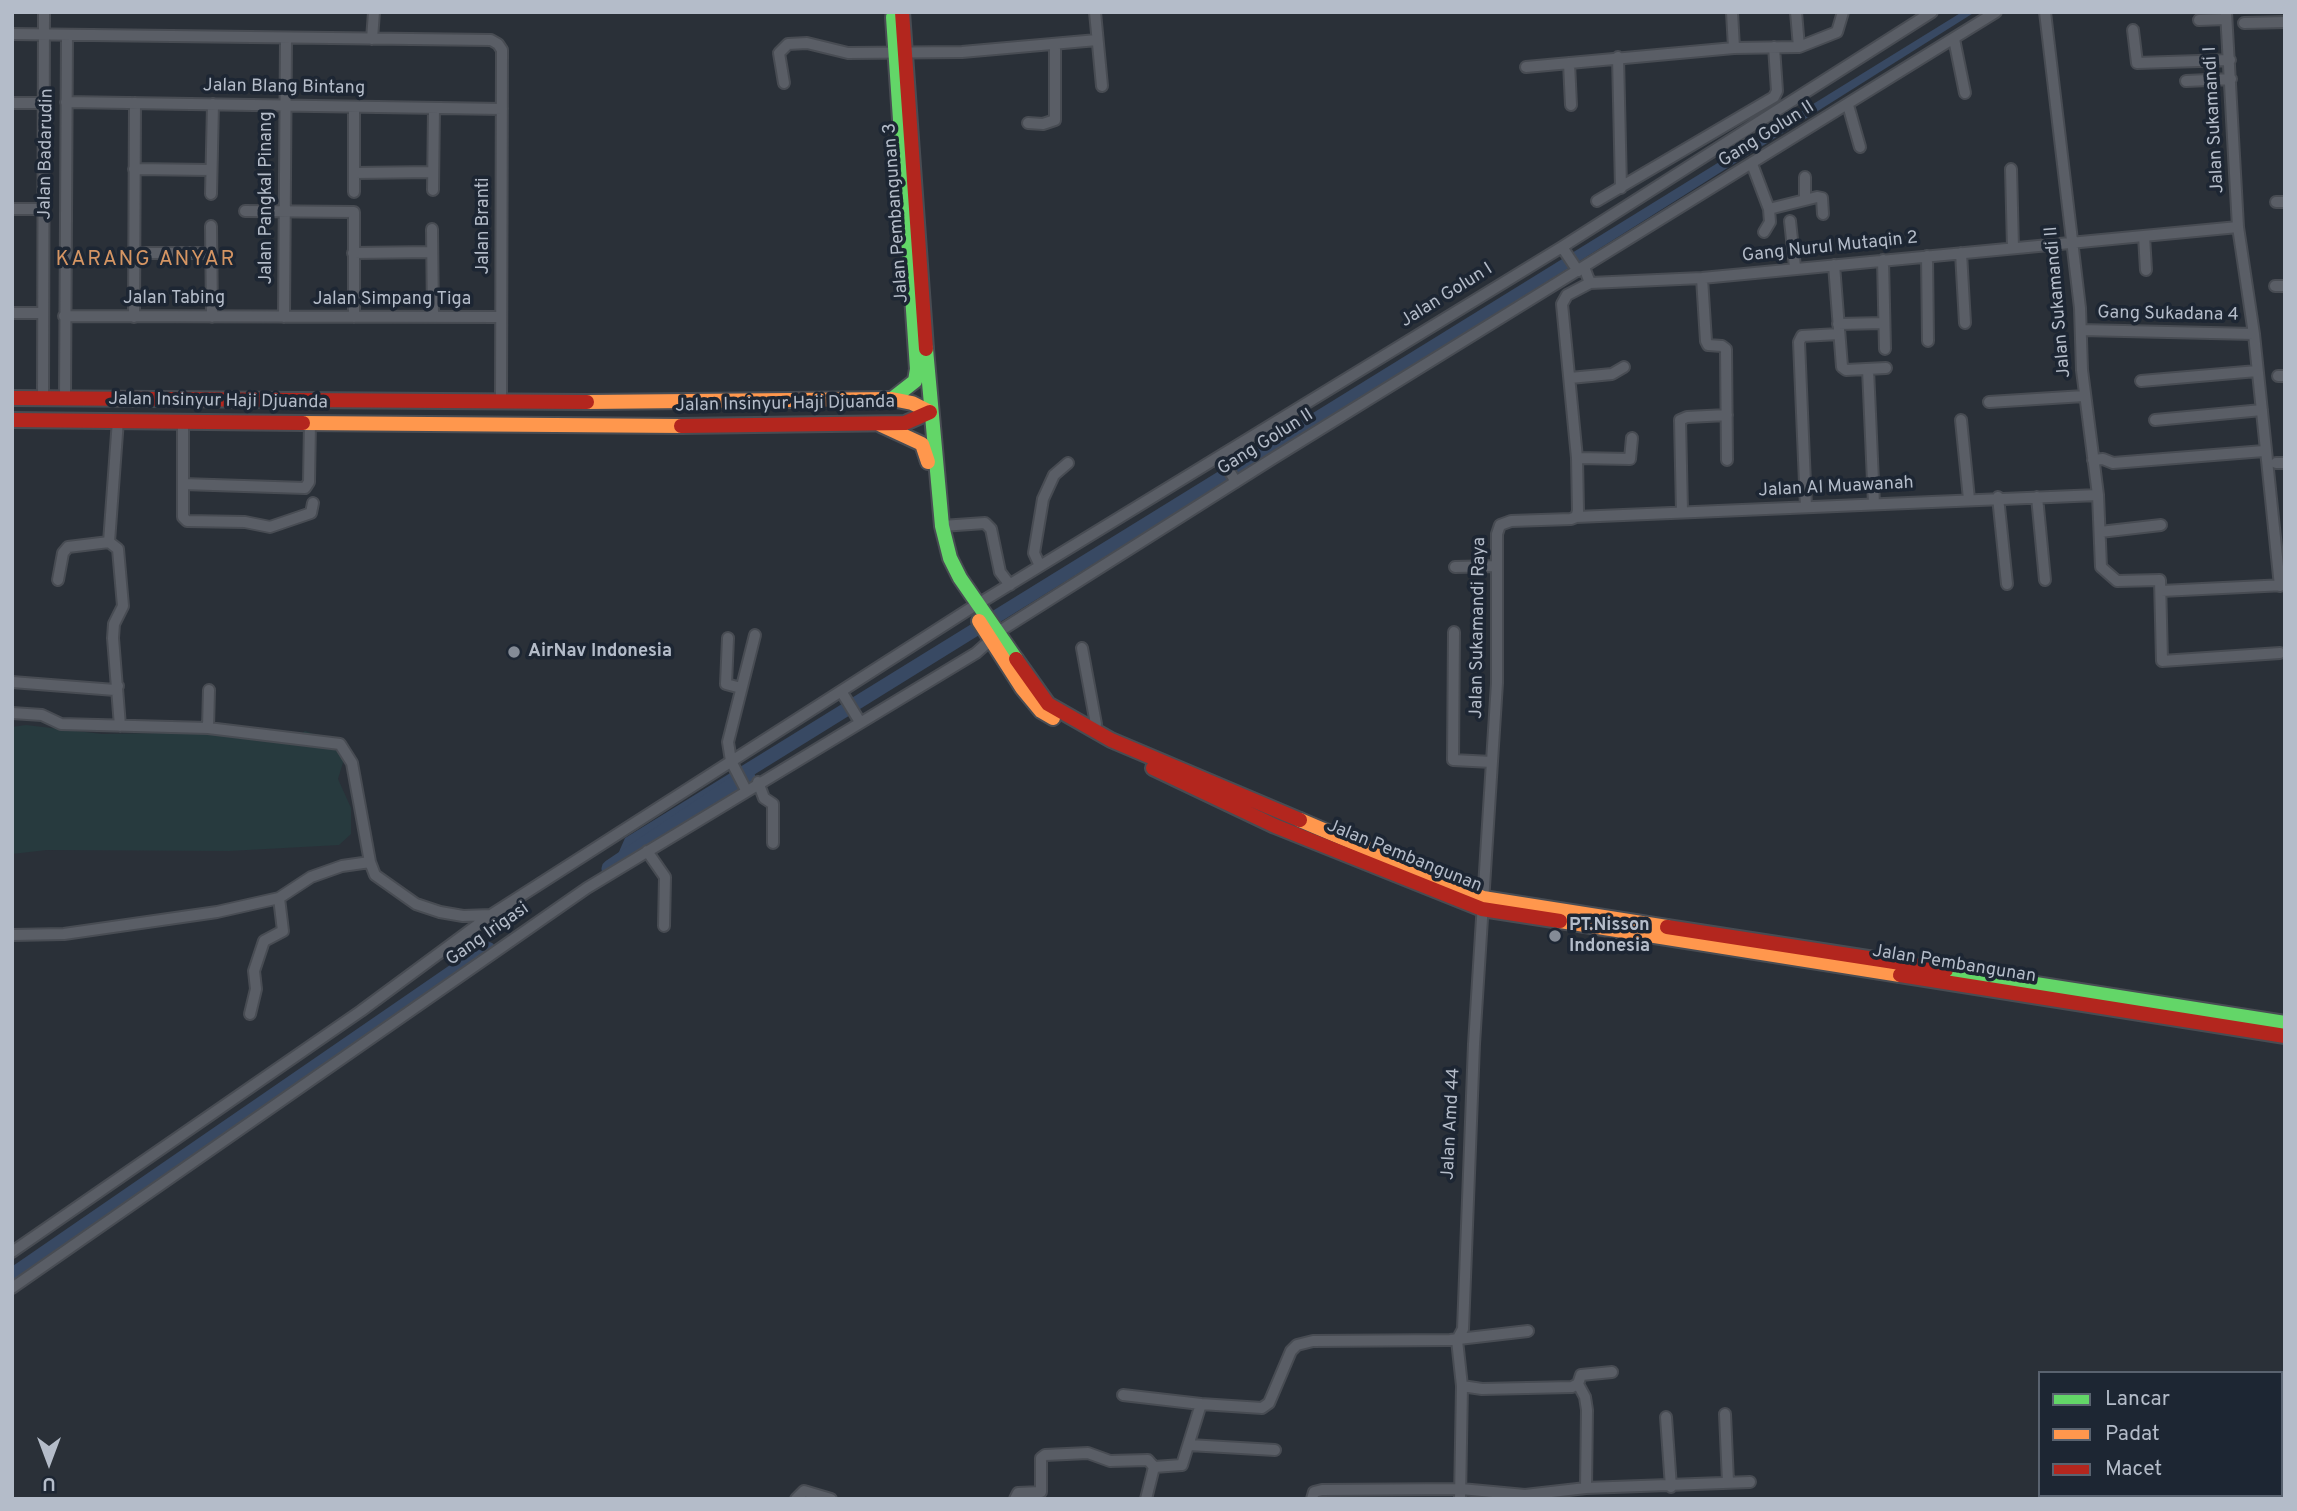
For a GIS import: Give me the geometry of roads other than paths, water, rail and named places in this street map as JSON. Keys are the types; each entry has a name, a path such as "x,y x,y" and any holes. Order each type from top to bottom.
{"main road":[{"name":"Jalan Pembangunan 3","path":"893,12 900,52 930,412"},
{"name":"Jalan Pembangunan 3","path":"892,399 915,381 917,369 900,52 902,12"},
{"name":"Jalan Insinyur Haji Djuanda","path":"12,398 501,402 892,399 912,403 930,412"},
{"path":"328,401 328,422"},
{"path":"353,423 354,401"},
{"path":"753,427 748,418 754,402"},
{"name":"Jalan Insinyur Haji Djuanda","path":"12,420 753,427 905,423 930,412"},
{"name":"Jalan Pembangunan","path":"930,412 942,526 950,558 976,608"},
{"name":"Jalan Pembangunan","path":"881,425 924,448 931,471 937,537 946,565 1035,703 1066,727 1275,826 1483,903 2285,1036"},
{"name":"Jalan Pembangunan","path":"994,636 1048,704 1093,731 1483,903 2285,1023"}],"street":[{"path":"43,398 44,12"},
{"path":"12,34 372,38 374,12"},
{"path":"1095,12 1102,86"},
{"path":"1732,12 1734,48"},
{"path":"1796,12 1798,47"},
{"path":"1526,67 1734,48 1798,47 1837,32 1843,12"},
{"name":"Jalan Golun I","path":"12,1252 371,1004 491,915 733,765 1040,566 1222,460 1563,248 1932,12"},
{"name":"Gang Golun II","path":"994,636 1235,481 1996,12"},
{"name":"Jalan Sukamandi II","path":"2045,12 2073,242 2084,396 2098,495 2101,567 2117,581 2158,579 2161,591"},
{"path":"2199,20 2226,15"},
{"name":"Jalan Sukamandi I","path":"2226,15 2238,227 2254,334 2264,451 2283,585"},
{"path":"2244,23 2285,22"},
{"path":"2133,30 2137,63 2230,60"},
{"name":"Jalan Badarudin","path":"65,399 67,35"},
{"name":"Jalan Pangkal Pinang","path":"284,317 286,38"},
{"name":"Jalan Branti","path":"372,38 491,40 502,50 501,402"},
{"path":"1954,39 1965,93"},
{"path":"784,83 779,53 788,44 807,43 848,53 962,52 1097,40"},
{"path":"1028,123 1043,124 1055,120 1055,45"},
{"path":"1597,201 1774,97 1777,91 1774,47"},
{"path":"1618,57 1621,188"},
{"path":"1569,63 1571,105"},
{"path":"2186,81 2231,79"},
{"name":"Jalan Blang Bintang","path":"66,102 502,109"},
{"path":"12,103 43,103"},
{"path":"134,317 135,103"},
{"path":"211,194 213,104"},
{"path":"1849,105 1860,148"},
{"path":"354,107 354,192"},
{"path":"433,190 434,108"},
{"path":"1752,164 1769,209 1770,222 1764,232"},
{"path":"134,169 211,170"},
{"path":"2011,169 2013,248"},
{"path":"354,173 433,172"},
{"path":"1805,177 1805,199"},
{"path":"1769,209 1805,199 1822,198 1823,214"},
{"path":"12,209 44,209"},
{"path":"245,211 354,212 354,317"},
{"path":"1790,221 1795,267"},
{"path":"211,226 212,317"},
{"name":"Gang Nurul Mutaqin 2","path":"1590,283 1702,278 1795,267 2238,227"},
{"path":"432,229 433,317"},
{"path":"2144,236 2146,270"},
{"path":"1563,248 1590,283 1566,295 1562,304 1577,458 1576,517"},
{"path":"353,253 432,252"},
{"path":"135,253 211,253"},
{"path":"1961,253 1965,323"},
{"path":"1927,256 1928,341"},
{"path":"1884,260 1885,349"},
{"path":"1834,265 1844,369 1886,368"},
{"path":"1702,278 1706,341 1708,345 1726,349 1727,460"},
{"path":"1554,284 1566,295"},
{"path":"12,313 43,313"},
{"name":"Jalan Tabing","path":"64,316 284,317"},
{"name":"Jalan Simpang Tiga","path":"284,317 501,317"},
{"path":"1806,507 1798,342 1802,337 1884,323"},
{"name":"Gang Sukadana 4","path":"2081,330 2254,334"},
{"path":"1570,378 1612,374 1624,367"},
{"path":"1868,369 1874,504"},
{"path":"2141,381 2258,371"},
{"path":"1989,402 2084,396"},
{"path":"2155,419 2262,410"},
{"path":"1682,512 1680,420 1727,415"},
{"path":"108,542 118,420"},
{"path":"1961,420 1969,499"},
{"path":"183,421 183,517 187,521 244,522 270,527 311,513 313,503"},
{"path":"183,484 305,488 309,482 310,422"},
{"path":"1577,458 1630,459 1632,438"},
{"path":"2093,460 2103,459 2113,463 2264,451"},
{"path":"1222,460 1235,481"},
{"path":"1040,566 1034,553 1043,499 1054,475 1068,463"},
{"name":"Jalan Al Muawanah","path":"1576,517 2098,495"},
{"path":"2037,496 2045,580"},
{"path":"1998,498 2007,584"},
{"name":"Jalan Sukamandi Raya","path":"1483,903 1497,683 1496,534 1500,525 1511,521 1576,517"},
{"path":"942,526 985,523 991,529 1000,572 1010,585"},
{"path":"2100,532 2161,525"},
{"path":"58,580 63,553 68,547 108,542 118,549 123,606 114,624 113,638 120,726"},
{"path":"1455,567 1497,566"},
{"path":"2280,653 2162,661 2161,591 2283,585"},
{"path":"1454,632 1453,760 1492,762"},
{"path":"744,786 733,765 728,742 755,635"},
{"name":"Gang Irigasi","path":"12,1288 511,938 744,786 758,782 857,718 994,636"},
{"path":"728,638 726,684 741,688"},
{"path":"1082,648 1096,724 1093,731"},
{"path":"12,682 115,690 118,686"},
{"path":"208,728 209,690"},
{"path":"843,695 857,718"},
{"path":"12,713 42,715 61,724 208,728 340,744 352,763 370,862 375,875 416,904 463,916 491,915"},
{"path":"758,782 764,798 773,804 773,843"},
{"path":"647,851 665,877 664,926"},
{"path":"12,935 77,932 217,912 279,898 312,877 342,866 370,862"},
{"path":"250,1014 256,989 254,971 264,941 283,931 279,898"},
{"name":"Jalan Amd 44","path":"1460,1494 1462,1386 1457,1339 1463,1329 1468,1161 1483,903"},
{"path":"1123,1395 1262,1408 1269,1403 1291,1351 1305,1343 1457,1339 1528,1331"},
{"path":"1462,1386 1482,1389 1572,1387 1578,1384 1581,1375 1612,1372"},
{"path":"1578,1384 1585,1397 1587,1410 1586,1489"},
{"path":"1154,1467 1182,1465 1201,1404"},
{"path":"1726,1414 1728,1482"},
{"path":"1666,1417 1671,1487"},
{"path":"1189,1445 1275,1450"},
{"path":"1015,1499 1018,1493 1041,1492 1041,1458 1045,1455 1088,1453 1110,1461 1148,1460 1154,1467"},
{"path":"1146,1499 1154,1467"},
{"path":"1312,1499 1314,1492 1322,1490 1525,1495 1586,1489 1750,1482"},
{"path":"796,1499 804,1491 831,1499"}],"water":[{"path":"1962,12 1975,12 1437,351 615,861 625,838"}],"waterway":[{"path":"611,869 746,778"},
{"path":"12,1278 487,951"}],"place":[{"name":"AirNav Indonesia","path":"514,652"},
{"name":"PT.Nisson Indonesia","path":"1555,936"}],"district":[{"name":"KARANG ANYAR","path":"146,261"}]}
